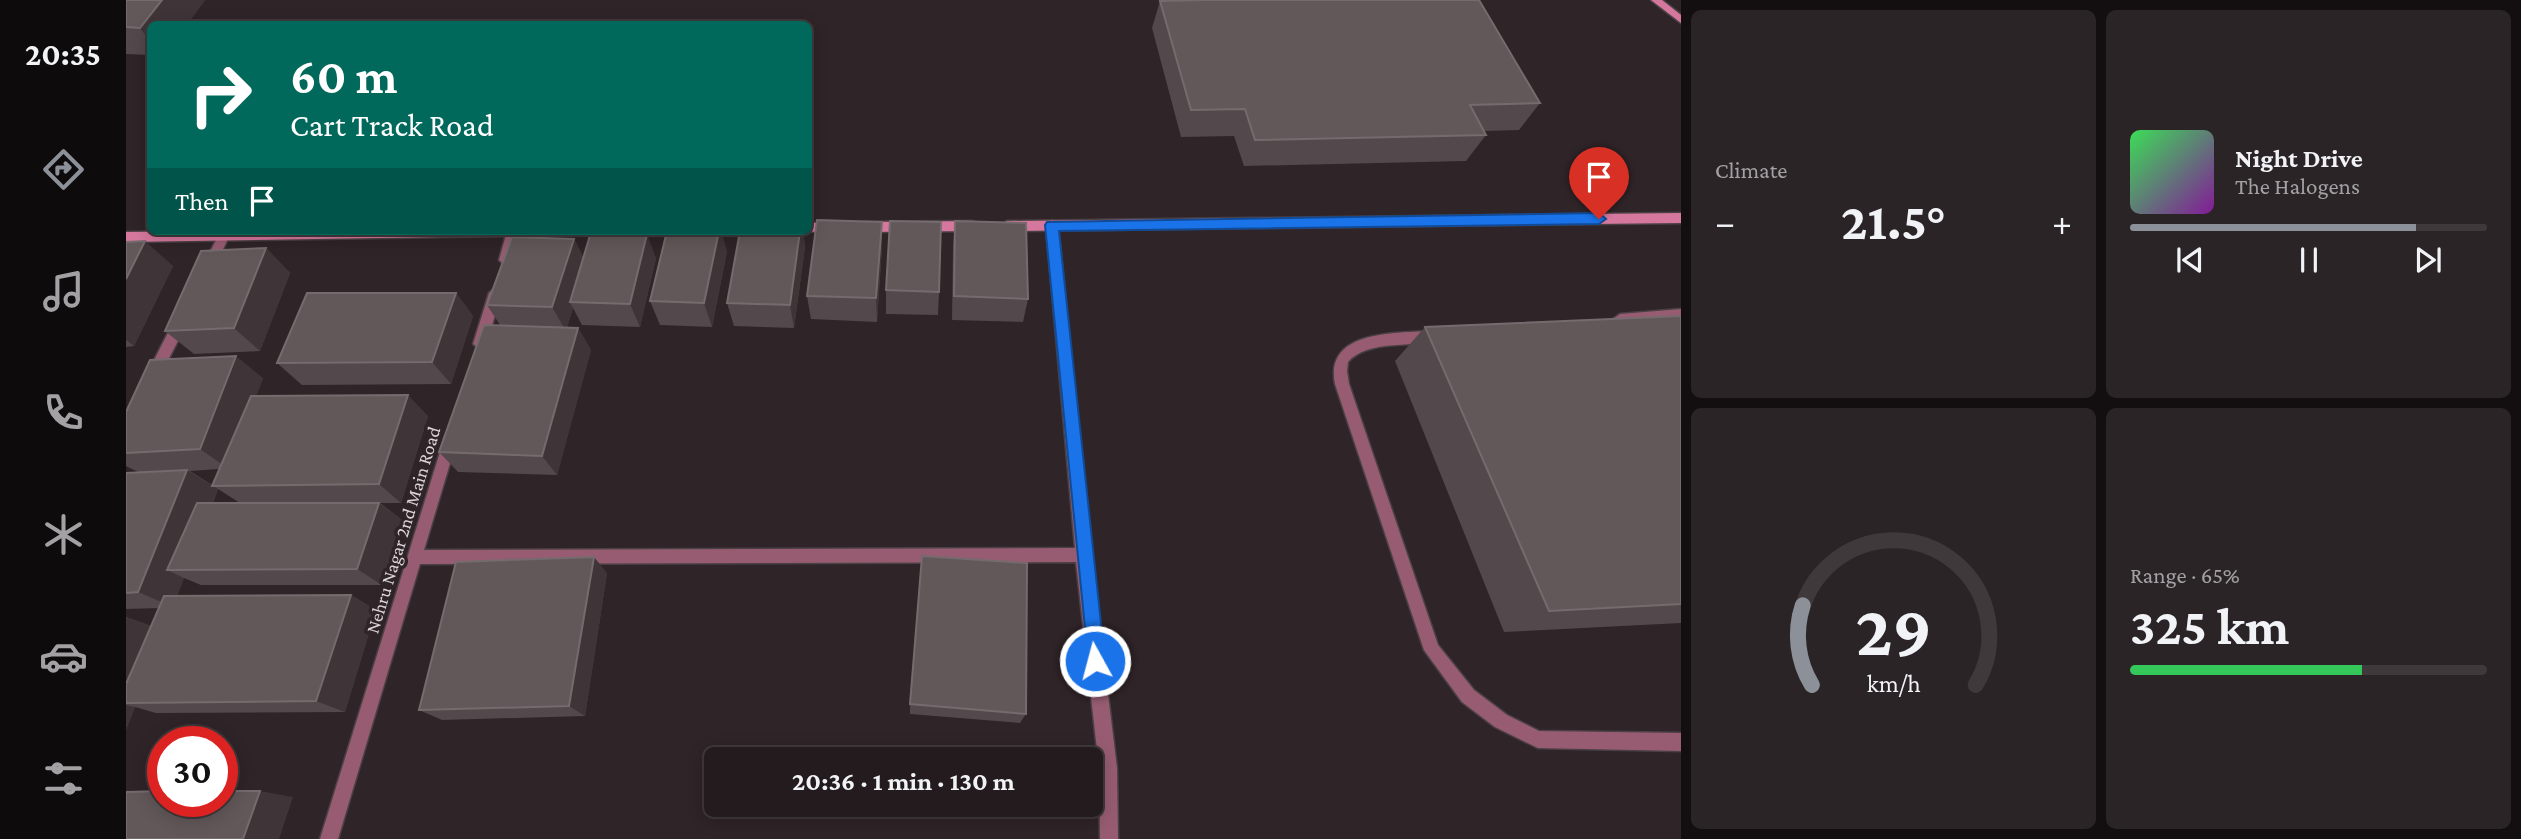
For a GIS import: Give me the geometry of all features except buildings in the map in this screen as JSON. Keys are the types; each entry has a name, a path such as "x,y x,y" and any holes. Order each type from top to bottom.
{"street":[{"path":"1656,0 1681,19"},
{"path":"812,228 1681,218"},
{"path":"1052,225 1083,555 1108,768 1109,839"},
{"path":"126,237 224,235 202,279"},
{"path":"474,362 512,235"},
{"path":"149,384 185,314"},
{"path":"1599,321 1681,314"},
{"path":"1447,335 1379,341 1356,347 1344,355 1339,369 1432,650 1468,696 1501,721 1538,739 1681,742"},
{"name":"Nehru Nagar 2nd Main Road","path":"328,839 454,427"},
{"path":"415,557 1083,555"}],"route":[{"path":"1095,661 1052,225 1599,219"}]}
